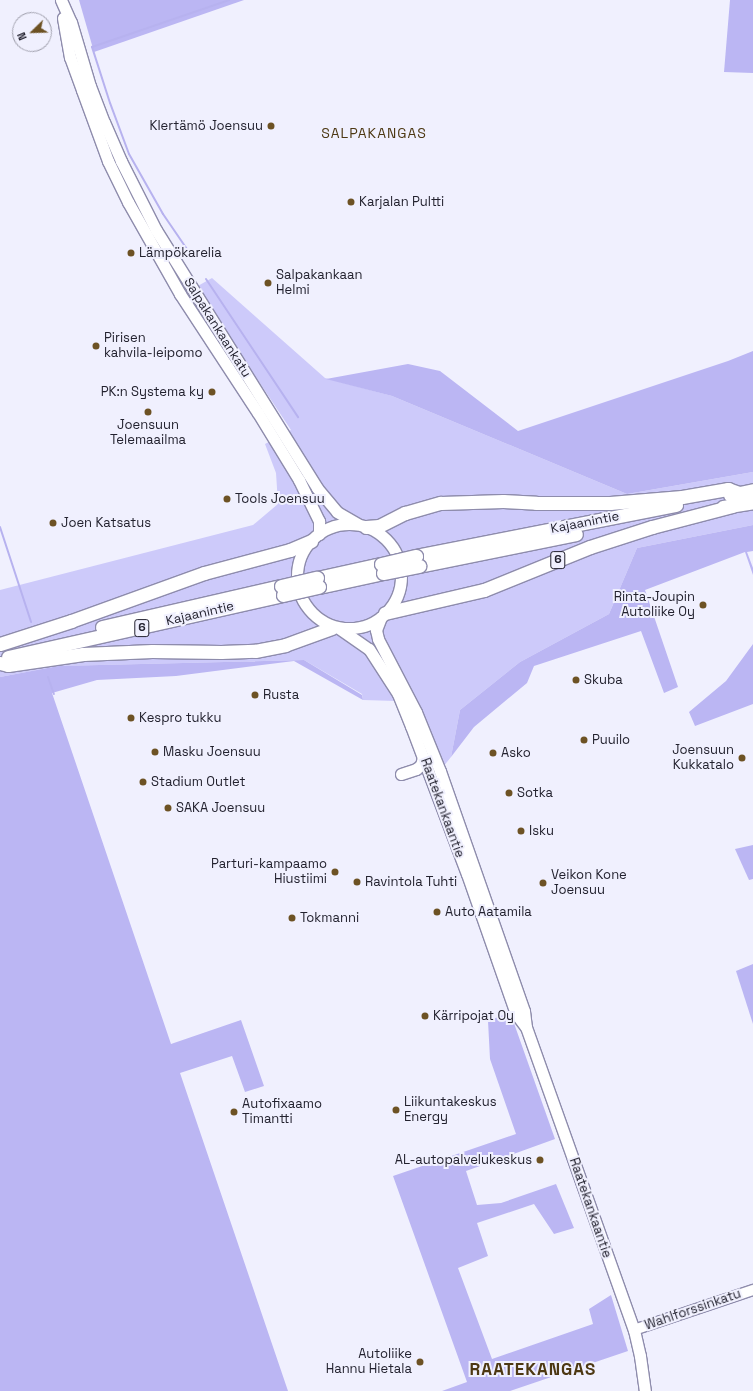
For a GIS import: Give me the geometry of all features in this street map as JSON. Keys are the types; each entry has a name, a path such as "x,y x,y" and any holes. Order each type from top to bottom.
{"highway":[{"path":"362,526 379,526 406,513 441,503 503,501 544,504 610,503 682,497 728,489 739,493"},
{"name":"Kajaanintie","path":"418,561 753,490"},
{"name":"Kajaanintie","path":"418,561 697,510 753,502"},
{"name":"6","path":"383,615 484,590 590,547 658,526 732,506"},
{"path":"0,644 71,621 204,573 290,550 315,538"},
{"name":"6","path":"282,591 418,561"},
{"name":"Kajaanintie","path":"0,651 282,591"},
{"name":"Kajaanintie","path":"0,659 282,591"},
{"path":"0,663 8,665 83,654 152,651 255,651 284,645 336,628"}],"main road":[{"name":"Salpakankaankatu","path":"61,0 71,22 90,86 104,122 121,161 156,230 317,488 337,512 362,526"},
{"name":"Salpakankaankatu","path":"61,0 70,57 108,161 142,229 180,294 258,413 299,480 320,521 315,538"},
{"path":"337,525 362,526 376,530 389,542 401,566 399,588 395,598 383,615 364,626 336,628 314,616 302,600 298,588 298,568 306,549 315,538 337,525"},
{"name":"Raatekankaantie","path":"383,615 376,630 378,639 416,712 440,772 524,1011 526,1027 634,1330 640,1356 645,1391"},
{"name":"Raatekankaantie","path":"336,628 361,643 376,658 398,694 423,757 516,1014 526,1027"},
{"path":"401,774 416,769 421,764 423,757"}],"street":[{"name":"Wahlforssinkatu","path":"634,1330 753,1290"}],"shaded area":[{"path":"79,0 244,0 94,52"},
{"path":"730,0 753,0 753,73 724,72"},
{"path":"212,278 325,378 392,396 627,494 753,472 753,525 637,548 609,614 520,662 460,710 451,757 443,767 396,701 363,700 362,694 304,660 58,666 0,677 0,590 253,525 278,504 276,473 265,444 291,430 196,287"},
{"path":"753,351 753,472 627,494 392,396 326,379 408,364 440,371 518,431 728,361"},
{"path":"753,525 753,551 747,552 753,568 753,575 745,552 645,590 678,687 664,693 641,631 534,666 527,683 474,727 451,757 460,710 520,662 609,614 637,548"},
{"path":"753,644 753,704 695,726 689,712 726,681"},
{"path":"304,660 362,695 363,700 294,661 176,676 97,680 52,693 171,1044 241,1020 264,1086 245,1092 232,1056 180,1073 288,1391 0,1391 0,677 58,666"},
{"path":"753,845 753,879 749,880 735,849"},
{"path":"753,964 753,1024 736,971"},
{"path":"510,1012 555,1139 466,1171 477,1205 501,1203 556,1184 574,1228 554,1234 534,1204 477,1223 488,1256 458,1268 492,1359 593,1324 589,1309 611,1295 628,1351 510,1391 442,1391 467,1382 393,1176 516,1134 490,1059 488,1021"}],"waterway":[{"path":"191,255 163,214 129,154 110,103 92,47 229,0"},
{"path":"206,279 298,417"},
{"path":"0,527 31,622"},
{"path":"48,677 54,694"}],"place":[{"name":"KIertämö Joensuu","path":"271,126"},
{"name":"Karjalan Pultti","path":"351,202"},
{"name":"Lämpökarelia","path":"131,253"},
{"name":"Salpakankaan Helmi","path":"268,283"},
{"name":"Pirisen kahvila-leipomo","path":"96,346"},
{"name":"PK:n Systema ky","path":"212,392"},
{"name":"Joensuun Telemaailma","path":"148,412"},
{"name":"Tools Joensuu","path":"227,499"},
{"name":"Joen Katsatus","path":"53,523"},
{"name":"Rinta-Joupin Autoliike Oy","path":"703,605"},
{"name":"Skuba","path":"576,680"},
{"name":"Rusta","path":"255,695"},
{"name":"Kespro tukku","path":"131,718"},
{"name":"Puuilo","path":"584,740"},
{"name":"Masku Joensuu","path":"155,752"},
{"name":"Asko","path":"493,753"},
{"name":"Joensuun Kukkatalo","path":"742,758"},
{"name":"Stadium Outlet","path":"143,782"},
{"name":"Sotka","path":"509,793"},
{"name":"SAKA Joensuu","path":"168,808"},
{"name":"Isku","path":"521,831"},
{"name":"Parturi-kampaamo Hiustiimi","path":"335,872"},
{"name":"Ravintola Tuhti","path":"357,882"},
{"name":"Veikon Kone Joensuu","path":"543,883"},
{"name":"Auto Aatamila","path":"437,912"},
{"name":"Tokmanni","path":"292,918"},
{"name":"Kärripojat Oy","path":"425,1016"},
{"name":"Liikuntakeskus Energy","path":"396,1110"},
{"name":"Autofixaamo Timantti","path":"234,1112"},
{"name":"AL-autopalvelukeskus","path":"540,1160"},
{"name":"Autoliike Hannu Hietala","path":"420,1362"}],"district":[{"name":"SALPAKANGAS","path":"374,133"},
{"name":"RAATEKANGAS","path":"533,1370"}]}
